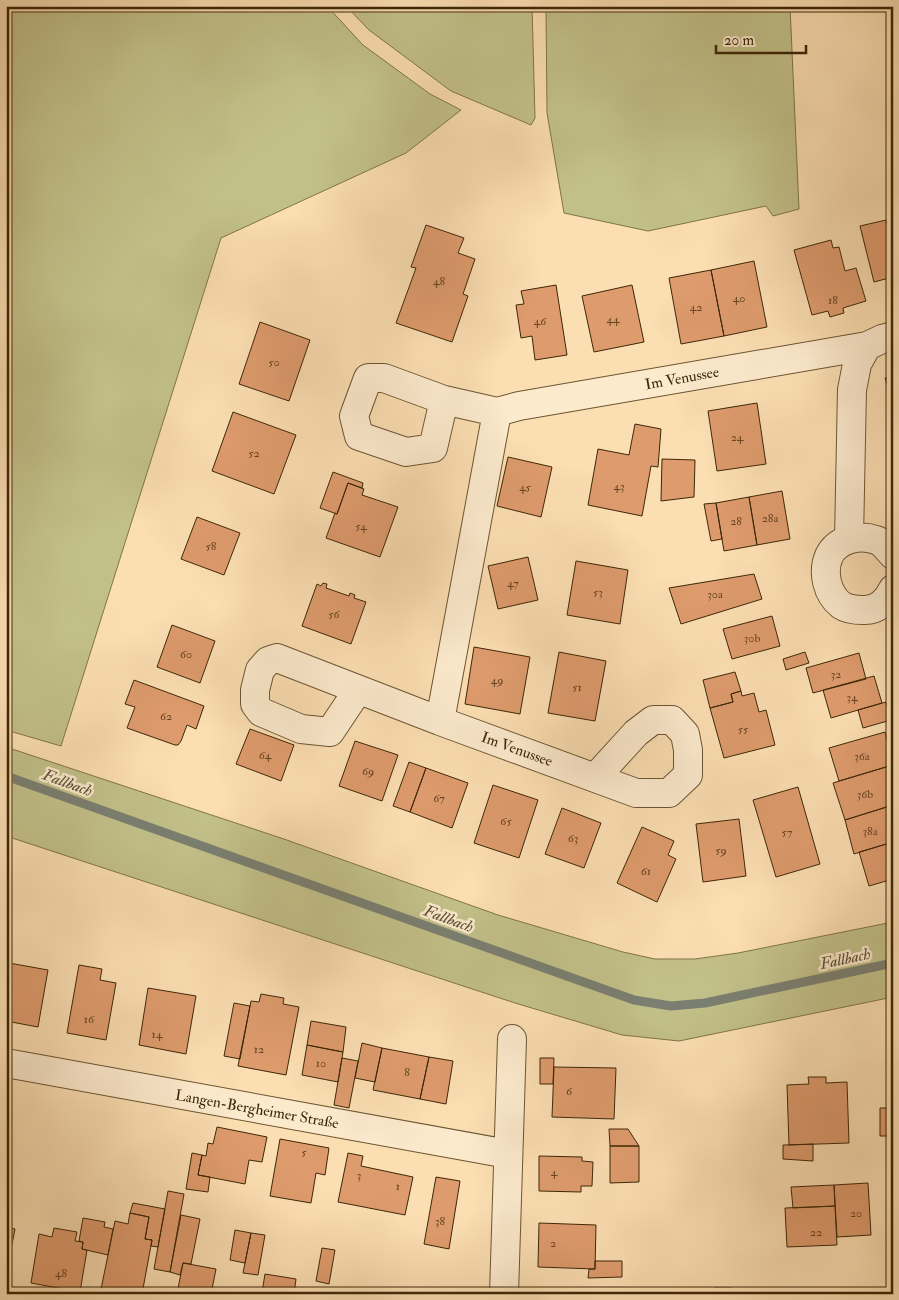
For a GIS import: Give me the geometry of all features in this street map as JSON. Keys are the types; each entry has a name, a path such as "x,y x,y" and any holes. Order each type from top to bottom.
{"street":[{"name":"Im Venussee","path":"444,400 498,412 519,406 867,346 893,336"},
{"path":"849,539 852,390 857,364 867,346"},
{"path":"440,721 498,412"},
{"path":"893,555 877,540 864,537 849,539 838,545 829,555 826,570 827,581 835,598 843,606 866,610 882,604 893,589"},
{"name":"Im Venussee","path":"358,690 595,778"},
{"path":"504,1294 512,1039"},
{"name":"Langen-Bergheimer Straße","path":"6,1063 508,1154"}],"shaded area":[{"path":"6,6 327,6 363,45 430,94 461,110 406,153 221,238 61,746 6,730"},
{"path":"346,6 532,6 535,118 531,125 451,91 369,30"},
{"path":"546,6 790,6 799,209 773,216 766,206 648,231 564,213 547,113"},
{"path":"6,747 284,839 498,915 623,952 655,959 695,959 738,953 893,922 893,997 679,1041 622,1035 515,1003 6,836"}],"building":[{"path":"886,220 889,231 893,230 893,277 874,282 860,226"},
{"path":"426,225 464,238 458,253 475,259 463,294 468,296 452,342 396,323 416,268 411,267"},
{"path":"831,240 833,248 839,247 845,271 856,268 866,301 843,308 844,313 830,317 828,311 812,315 794,250"},
{"path":"754,261 767,327 724,336 711,270"},
{"path":"711,270 724,336 681,344 669,278"},
{"path":"556,285 567,355 535,360 532,336 521,338 516,305 524,304 521,291"},
{"path":"632,285 644,342 594,352 582,296"},
{"path":"260,322 310,340 289,401 239,384"},
{"path":"893,375 893,403 885,378"},
{"path":"757,403 766,464 717,471 708,411"},
{"path":"233,412 296,435 274,494 212,471"},
{"path":"635,424 661,429 658,467 651,466 642,516 588,505 598,449 629,455"},
{"path":"508,457 552,467 541,517 497,506"},
{"path":"662,459 695,460 694,497 661,501"},
{"path":"333,472 363,483 362,488 348,483 337,514 320,508"},
{"path":"348,483 364,489 362,495 398,507 380,557 326,538"},
{"path":"782,491 790,539 757,545 749,497"},
{"path":"749,497 757,545 724,551 716,503"},
{"path":"716,503 722,539 711,541 704,504"},
{"path":"197,517 240,533 224,575 181,559"},
{"path":"528,557 538,600 498,609 488,566"},
{"path":"576,561 628,570 620,624 567,615"},
{"path":"754,574 762,599 681,624 669,588"},
{"path":"323,583 327,584 326,588 349,596 350,593 355,595 354,598 366,602 351,644 302,626 317,584 321,586"},
{"path":"772,616 780,646 732,659 723,629"},
{"path":"172,625 215,641 200,683 157,667"},
{"path":"474,647 530,657 520,714 465,704"},
{"path":"559,652 606,661 595,721 548,713"},
{"path":"805,652 809,663 786,670 783,659"},
{"path":"859,653 866,679 813,693 806,668"},
{"path":"735,672 741,691 731,694 733,702 710,708 703,680"},
{"path":"874,676 882,703 831,718 823,690"},
{"path":"134,680 204,706 196,729 187,725 181,741 178,745 175,745 127,728 135,707 125,704"},
{"path":"741,691 742,696 754,693 759,712 766,710 775,745 724,758 710,708 733,702 731,694"},
{"path":"886,702 891,720 863,728 858,710"},
{"path":"250,729 294,745 281,781 236,764"},
{"path":"885,732 887,740 893,738 893,765 839,781 829,748"},
{"path":"355,741 398,755 382,801 339,786"},
{"path":"409,762 426,768 410,812 393,806"},
{"path":"889,766 893,777 893,805 845,820 833,783"},
{"path":"426,768 468,783 452,828 410,812"},
{"path":"493,785 538,800 519,858 474,843"},
{"path":"798,787 820,864 776,877 753,800"},
{"path":"893,805 893,842 854,854 845,820"},
{"path":"562,808 601,823 584,868 545,854"},
{"path":"739,819 746,876 703,882 696,824"},
{"path":"642,827 674,841 668,855 676,859 657,902 617,883"},
{"path":"893,842 893,879 869,886 859,852"},
{"path":"9,963 48,970 38,1027 6,1021 6,977"},
{"path":"79,965 102,969 100,980 116,983 106,1040 67,1033"},
{"path":"148,988 196,996 186,1054 139,1045"},
{"path":"261,994 284,998 283,1004 299,1007 286,1075 238,1066 251,1001 259,1002"},
{"path":"234,1003 250,1006 240,1059 224,1056"},
{"path":"311,1021 346,1027 343,1052 307,1045"},
{"path":"362,1043 382,1048 375,1082 355,1078"},
{"path":"307,1045 343,1052 338,1082 302,1075"},
{"path":"382,1048 429,1057 420,1099 373,1090"},
{"path":"429,1057 453,1061 446,1104 420,1099"},
{"path":"342,1058 358,1061 349,1108 334,1105"},
{"path":"540,1058 554,1058 553,1084 540,1084"},
{"path":"554,1067 616,1068 614,1119 552,1117"},
{"path":"808,1077 826,1077 826,1083 847,1082 849,1143 789,1145 787,1085 809,1084"},
{"path":"880,1108 892,1108 893,1136 880,1136"},
{"path":"217,1127 267,1137 262,1162 249,1160 245,1184 198,1175 202,1155 206,1156 208,1143 213,1144"},
{"path":"609,1129 628,1129 639,1146 610,1146"},
{"path":"280,1139 329,1148 325,1175 316,1173 311,1203 270,1196"},
{"path":"813,1144 813,1161 783,1159 783,1145"},
{"path":"610,1146 639,1146 639,1182 610,1183"},
{"path":"192,1153 202,1155 198,1175 210,1177 208,1192 186,1189"},
{"path":"348,1153 363,1156 361,1166 413,1177 405,1215 338,1202"},
{"path":"539,1156 582,1157 582,1161 593,1162 592,1186 581,1186 581,1192 539,1191"},
{"path":"436,1177 460,1181 449,1249 424,1244"},
{"path":"868,1183 871,1235 837,1237 834,1185"},
{"path":"834,1185 835,1206 793,1208 791,1187"},
{"path":"168,1191 184,1194 170,1272 154,1269"},
{"path":"133,1203 165,1209 158,1247 151,1246 152,1240 145,1239 149,1217 130,1213"},
{"path":"835,1206 837,1245 787,1247 785,1208"},
{"path":"130,1213 149,1217 145,1239 152,1240 142,1294 100,1294 115,1221 128,1224"},
{"path":"181,1215 200,1219 191,1264 183,1263 180,1275 170,1272"},
{"path":"83,1218 105,1222 104,1227 113,1229 108,1255 82,1249 83,1242 79,1241"},
{"path":"539,1223 596,1225 595,1269 538,1267"},
{"path":"6,1227 15,1229 6,1275"},
{"path":"54,1228 77,1232 75,1241 83,1242 82,1249 87,1250 80,1292 31,1283 39,1234 52,1237"},
{"path":"235,1230 251,1233 245,1263 230,1260"},
{"path":"251,1233 265,1235 258,1275 243,1273"},
{"path":"322,1248 335,1250 329,1284 316,1281"},
{"path":"595,1261 622,1261 622,1277 588,1278 589,1269 595,1269"},
{"path":"183,1263 216,1269 211,1294 177,1294"},
{"path":"265,1274 296,1279 294,1294 257,1294 257,1291 262,1292"},
{"path":"714,1288 732,1288 732,1294 714,1294"}],"waterway":[{"name":"Fallbach","path":"6,776 634,1000 671,1006 705,1003 893,963"}]}
